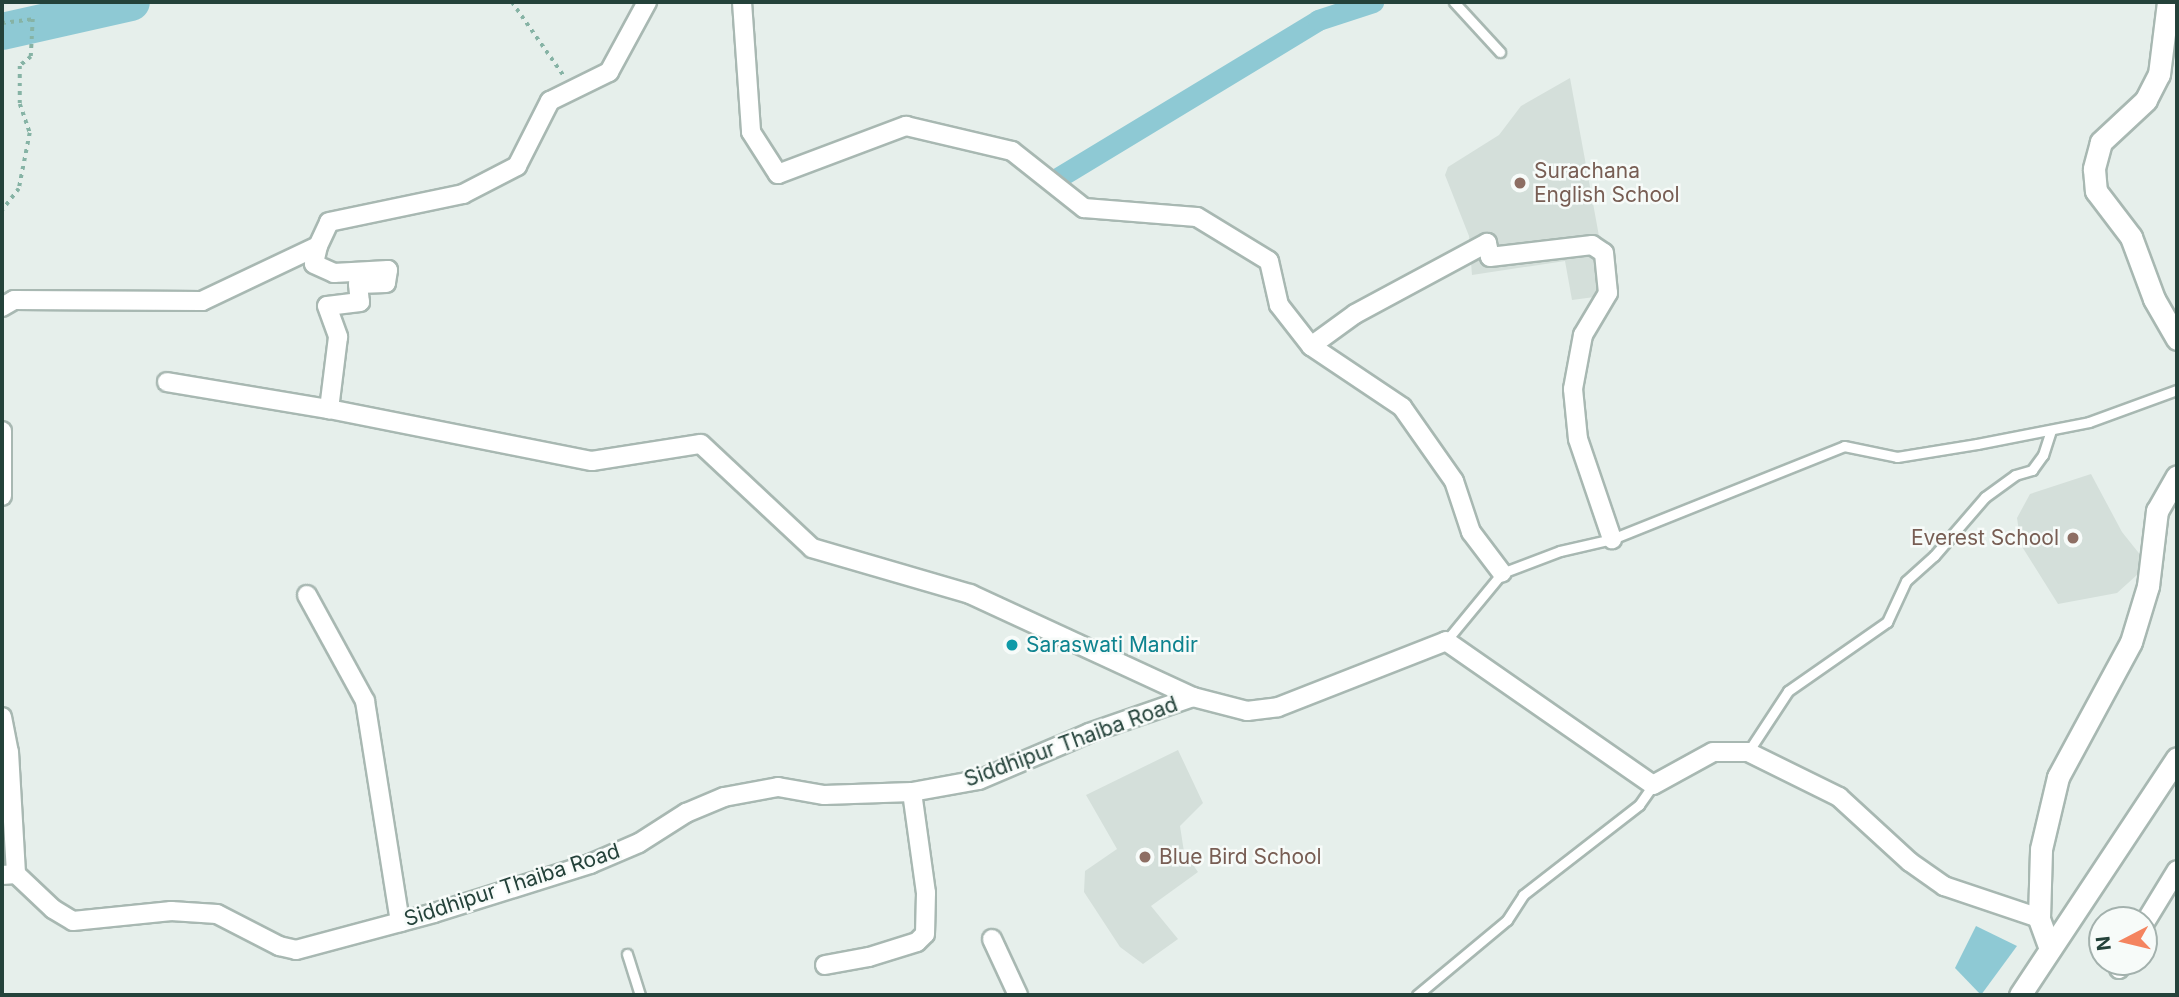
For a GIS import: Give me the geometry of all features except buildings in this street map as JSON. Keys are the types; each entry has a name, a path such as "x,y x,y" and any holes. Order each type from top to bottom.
{"street":[{"path":"329,409 338,337 327,306 360,302 358,284 386,283 388,270 334,273 314,264 318,246 329,222 463,194 517,166 550,101 609,72 647,2"},
{"path":"742,2 751,132 778,174 906,126 1012,151 1084,208 1197,217 1269,261 1279,305 1311,346 1402,407 1454,481 1471,532 1502,573"},
{"path":"2168,2 2159,74 2146,100 2101,142 2094,169 2096,191 2131,237 2154,299 2177,339"},
{"path":"1311,346 1355,314 1487,243 1490,257 1591,245 1604,253 1608,293 1583,335 1573,389 1578,439 1612,539"},
{"path":"2,307 14,300 202,301 318,246"},
{"path":"167,382 329,409 592,461 701,444 812,548 970,594 1193,697"},
{"path":"2,431 2,496"},
{"path":"2050,949 2039,918 2041,849 2058,777 2131,642 2148,586 2157,510 2177,477"},
{"path":"307,595 365,701 400,922"},
{"path":"1446,641 1653,785 1713,752 1748,752 1839,797 1910,862 1944,886 2039,918"},
{"name":"Siddhipur Thaiba Road","path":"9,874 72,921 171,911 217,914 279,946 296,950 400,922 590,864 639,843 686,813 724,797 778,787 824,795 912,792 979,780 1089,733 1193,697 1247,711 1278,707 1446,641"},
{"path":"2,717 9,752 9,874"},
{"path":"2020,995 2177,758"},
{"path":"825,965 917,942 925,934 926,893 912,792"},
{"path":"2155,906 2177,870"},
{"path":"992,939 1018,995"}],"lane":[{"path":"1454,2 1500,52"},
{"path":"1446,641 1502,573 1560,551 1612,539 1844,446 1897,457 2051,431 2177,390"},
{"path":"1748,752 1788,691 1886,622 1906,581 1934,556 1985,497 2015,475 2032,470 2051,431"},
{"path":"1417,995 1507,920 1523,895 1639,805 1653,785"},
{"path":"627,954 640,995"}],"path":[{"path":"512,2 567,80"},
{"path":"2,23 33,19 31,57 20,66 20,104 30,133 19,189 2,211"}],"shaded area":[{"name":"Surachana English School","path":"1570,78 1601,247 1602,296 1572,300 1565,261 1472,275 1469,236 1445,175 1448,167 1499,135 1521,106"},
{"name":"Everest School","path":"2091,474 2122,532 2142,557 2138,574 2117,593 2058,604 2021,545 2017,518 2030,494"},
{"name":"Blue Bird School","path":"1178,750 1203,803 1180,826 1184,852 1198,872 1151,906 1178,939 1143,964 1120,947 1084,892 1085,871 1117,849 1086,795"}],"water":[{"path":"1976,926 2017,946 1981,995 1955,968"}],"waterway":[{"path":"2,31 131,2"},
{"path":"1051,182 1318,20 1373,2"}],"place":[{"name":"Surachana English School","path":"1520,183"},
{"name":"Everest School","path":"2073,538"},
{"name":"Saraswati Mandir","path":"1012,645"},
{"name":"Blue Bird School","path":"1145,857"}]}
